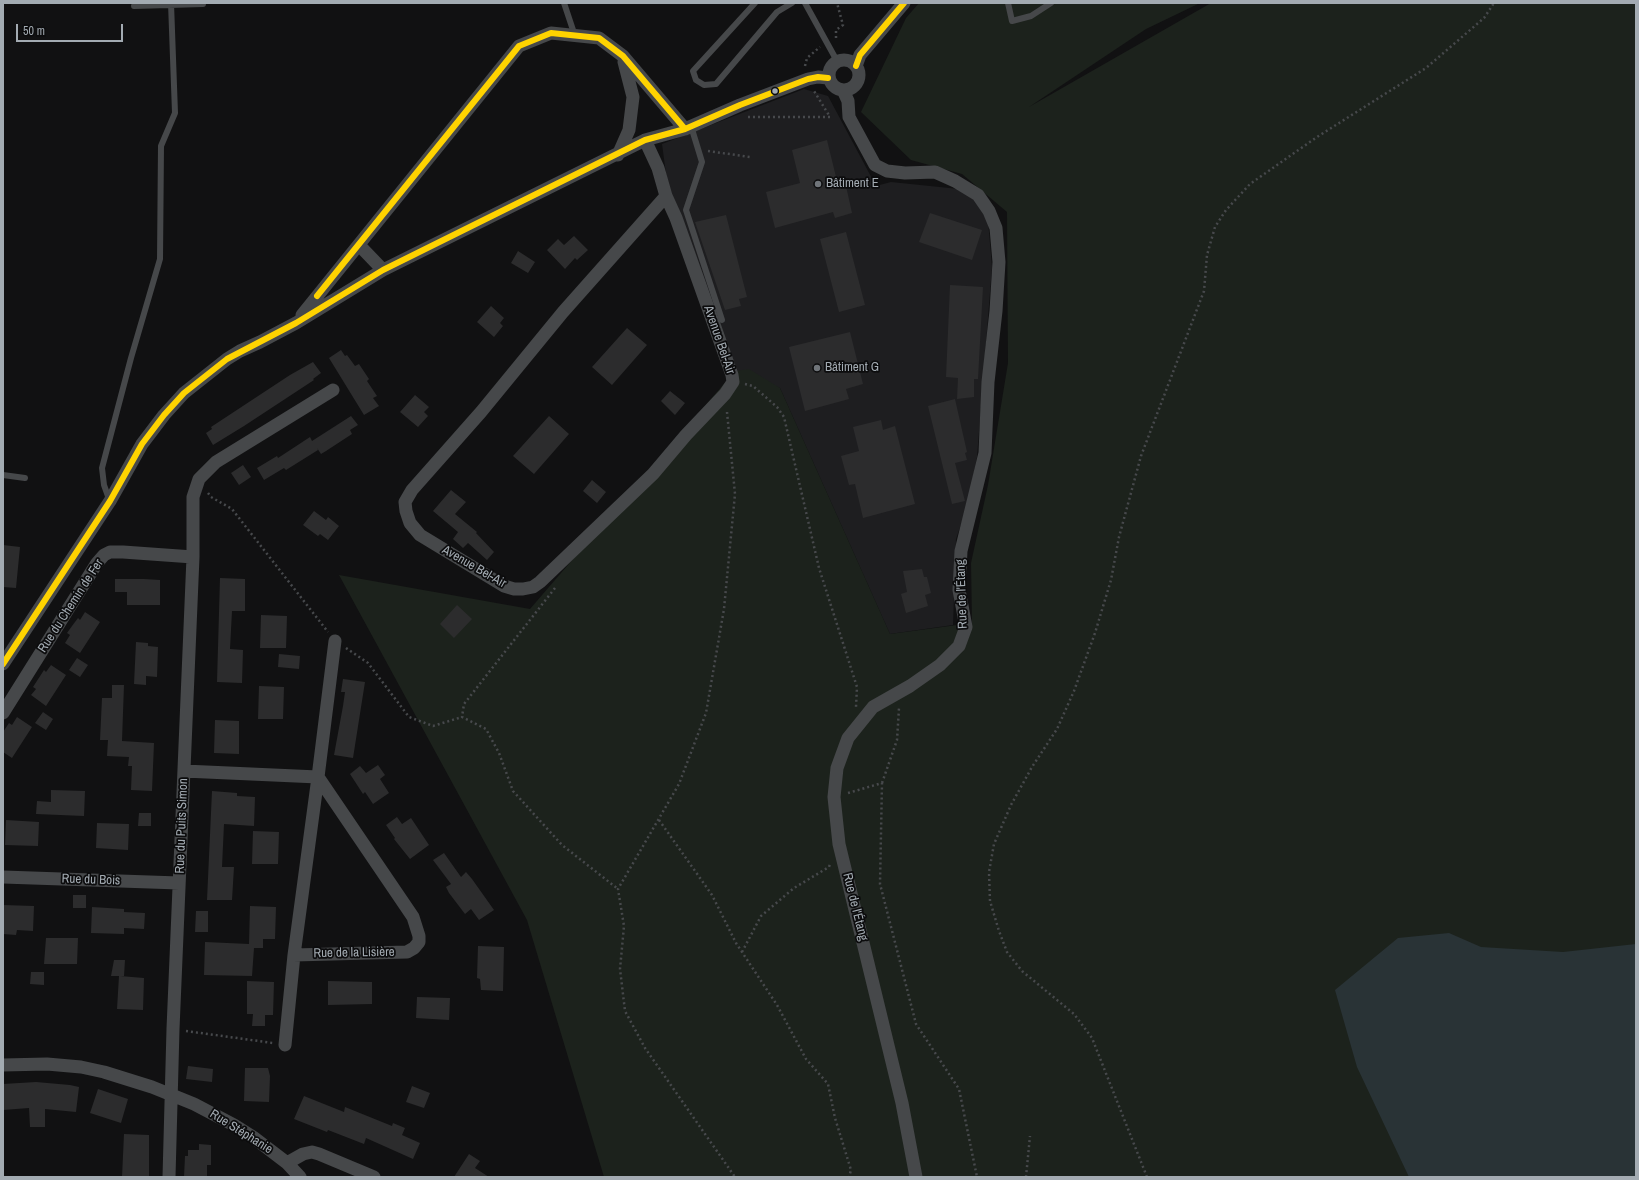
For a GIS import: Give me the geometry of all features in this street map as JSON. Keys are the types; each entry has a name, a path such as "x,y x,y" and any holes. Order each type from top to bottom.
{"street":[{"path":"856,66 860,55 904,3"},
{"path":"296,323 518,46 551,33 599,38 622,56 688,128"},
{"path":"618,155 629,130 634,97 628,72 622,56"},
{"path":"847,60 856,66 859,71 857,82 854,87 848,90 842,90 831,84 828,78 830,68 838,61 847,60"},
{"path":"3,664 110,501 142,444 164,415 184,393 206,374 233,355 296,323 383,270 646,140 688,128 740,105 808,79 818,77 828,78"},
{"name":"Rue de l'Étang","path":"842,90 848,101 849,117 875,165 888,171 899,173 935,172 955,180 978,195 996,228 1000,262 988,382 985,453 961,551 959,590 966,627 959,646 940,665 873,707 848,738 837,768 834,797 839,844 902,1103 916,1177"},
{"name":"Avenue Bel-Air","path":"646,140 658,168 666,196 679,226 732,375 733,382 725,394 652,474 533,587 514,589 504,586 420,534 410,523 405,502 412,490 481,412 563,312 666,196"},
{"path":"359,245 383,270"},
{"path":"193,557 193,497 199,479 216,462 333,390"},
{"name":"Rue du Chemin de Fer","path":"3,713 97,563 104,555 110,552 123,552 193,557"},
{"name":"Rue du Puits Simon","path":"169,1177 173,1029 193,557"},
{"name":"Rue de la Lisière","path":"318,777 413,918 419,936 419,942 407,952 294,955 335,641"},
{"path":"184,771 318,777"},
{"name":"Rue du Bois","path":"3,877 179,883"},
{"path":"285,1045 294,955"},
{"name":"Rue Stéphanie","path":"3,1065 46,1064 81,1067 104,1072 172,1095 194,1104 254,1137 287,1163 300,1177"},
{"path":"287,1163 303,1154 312,1152 374,1177"}],"lane":[{"path":"564,3 575,36"},
{"path":"755,3 693,71 696,80 704,85 716,84 777,12 792,3"},
{"path":"804,3 838,61"},
{"path":"1008,3 1012,21 1031,16 1051,3"},
{"path":"110,501 104,485 102,468 131,358 160,259 161,146 175,113 171,4"},
{"path":"134,6 203,4"},
{"path":"688,128 698,149 702,162 686,210 722,320"},
{"path":"3,475 25,478"}],"path":[{"path":"1147,1177 1092,1038 1074,1014 1022,971 1007,952 990,901 989,872 994,844 1010,805 1032,767 1057,729 1074,692 1111,580 1119,537 1141,456 1204,291 1207,255 1215,227 1226,210 1250,184 1311,141 1426,68 1484,18 1494,3"},
{"path":"698,149 750,156"},
{"path":"733,382 753,386 777,407 784,417 819,568 857,687 856,709"},
{"path":"725,394 735,494 724,609 706,713 680,784 618,889 624,926 620,969 625,1011 645,1048 735,1177"},
{"path":"199,479 211,497 232,509 335,641 368,663 409,717 433,726 462,717 486,730 499,753 513,791 562,845 618,889"},
{"path":"462,717 464,704 555,588"},
{"path":"900,691 897,740 882,783 880,884 916,1024 959,1089 977,1177"},
{"path":"834,797 882,783"},
{"path":"659,820 712,895 742,952 777,1005 806,1059 828,1084 835,1118 851,1170 849,1177"},
{"path":"742,952 761,916 794,888 829,867 839,844"},
{"path":"173,1029 285,1045"},
{"path":"1026,1177 1030,1136"}],"shaded area":[{"path":"919,3 1200,3 1146,29 1029,107 1211,3 1636,3 1636,1177 604,1177 527,920 339,575 530,609 735,371 749,369 780,388 890,634 972,623 971,563 988,485 1008,363 1007,212 962,174 911,160 861,112 906,18"},
{"path":"804,89 828,96 876,186 891,182 959,189 976,201 988,220 992,267 977,457 967,507 956,539 953,625 890,634 780,388 735,371 667,181 662,144"},
{"path":"1449,933 1481,947 1563,952 1636,944 1636,1177 1409,1177 1357,1067 1335,990 1398,938"}],"building":[{"name":"Bâtiment E","path":"827,140 837,181 840,188 846,186 852,213 835,218 833,212 775,228 766,192 800,183 792,150"},
{"path":"930,213 982,230 972,260 919,242"},
{"path":"726,215 747,297 739,299 741,306 725,310 695,222"},
{"path":"846,232 865,305 839,312 820,239"},
{"path":"574,236 588,250 577,260 575,258 565,269 547,250 558,239 564,245"},
{"path":"518,251 535,262 528,273 511,263"},
{"path":"950,285 983,287 978,379 974,379 974,397 957,399 958,378 946,377"},
{"path":"491,306 504,318 500,323 503,326 494,337 477,322"},
{"path":"627,328 647,345 612,385 592,367"},
{"name":"Bâtiment G","path":"850,332 863,384 846,389 849,399 805,411 789,347"},
{"path":"341,350 345,356 347,355 355,366 359,364 369,379 367,381 377,396 373,398 379,406 364,415 329,358"},
{"path":"313,362 321,373 313,379 314,380 213,445 206,433 212,429 211,427 290,375"},
{"path":"670,391 685,403 675,415 661,401"},
{"path":"415,395 429,407 424,412 428,416 418,427 400,412"},
{"path":"955,399 967,452 965,453 967,460 955,463 965,501 952,504 928,406"},
{"path":"351,416 358,425 350,430 352,434 321,454 317,448 318,450 286,470 284,468 264,480 257,468 277,456 278,458 310,437 312,441"},
{"path":"549,416 569,434 534,474 513,456"},
{"path":"881,420 883,430 895,426 915,504 863,518 855,484 849,485 841,456 859,451 853,427"},
{"path":"243,465 251,477 239,485 231,473"},
{"path":"592,480 606,492 597,503 583,491"},
{"path":"451,490 466,502 455,514 477,532 476,533 494,552 487,560 468,543 463,548 453,539 458,532 433,511"},
{"path":"314,511 326,520 328,517 339,526 328,540 320,534 318,536 303,525"},
{"path":"3,545 20,547 16,588 3,587"},
{"path":"922,569 924,577 927,577 931,593 925,595 928,606 906,613 901,594 907,592 903,571"},
{"path":"220,578 245,579 245,611 232,611 230,649 243,650 242,683 217,682"},
{"path":"115,579 160,580 160,605 127,605 127,592 115,592"},
{"path":"457,605 472,619 454,638 440,624"},
{"path":"85,612 100,622 80,653 65,643 70,635 67,633 78,618 80,620"},
{"path":"261,615 287,616 286,648 260,648"},
{"path":"136,642 148,643 148,646 158,647 157,677 146,676 146,685 134,684"},
{"path":"279,654 300,656 299,669 278,667"},
{"path":"77,658 88,665 80,677 69,670"},
{"path":"51,665 66,675 46,706 31,695 36,689 33,687 44,670 46,672"},
{"path":"343,679 365,682 353,758 334,755 345,692 341,692"},
{"path":"112,685 124,685 122,741 154,743 152,791 131,790 132,766 128,766 129,757 107,756 108,740 100,740 102,698 112,698"},
{"path":"259,686 284,687 283,719 258,719"},
{"path":"43,712 53,719 46,730 35,723"},
{"path":"17,717 32,727 12,758 3,752 3,732 9,723 12,725"},
{"path":"215,720 239,721 239,754 214,753"},
{"path":"378,765 385,775 380,779 389,793 373,804 365,792 363,794 350,774 360,766 366,773"},
{"path":"51,790 85,791 84,816 36,814 37,801 51,802"},
{"path":"212,791 237,793 237,796 255,797 254,826 224,824 222,867 234,867 232,900 207,900"},
{"path":"139,813 151,813 151,826 138,826"},
{"path":"397,817 402,824 411,818 429,845 410,859 394,839 395,838 386,825"},
{"path":"6,820 39,822 38,846 5,845"},
{"path":"97,823 129,824 128,850 96,848"},
{"path":"253,831 279,832 278,864 252,864"},
{"path":"444,853 461,877 466,872 494,910 479,920 471,909 465,914 446,887 451,884 433,860"},
{"path":"73,895 86,895 86,908 73,908"},
{"path":"3,905 34,906 33,931 17,930 16,935 3,934"},
{"path":"250,906 276,907 275,939 263,939 263,948 254,948 252,976 204,975 205,942 249,944"},
{"path":"92,907 124,909 124,912 145,913 144,929 124,928 124,934 91,933"},
{"path":"196,911 208,911 208,932 195,932"},
{"path":"46,938 78,938 77,964 44,964"},
{"path":"478,946 504,947 503,991 481,990 480,979 477,978"},
{"path":"114,960 125,960 124,976 120,976 144,978 143,1010 117,1009 119,976 111,976"},
{"path":"31,972 44,972 44,985 30,984"},
{"path":"247,981 274,982 273,1015 265,1015 265,1026 252,1026 253,1014 247,1014"},
{"path":"328,981 372,982 372,1004 328,1005"},
{"path":"417,997 450,998 449,1020 416,1018"},
{"path":"188,1066 213,1069 212,1082 186,1079"},
{"path":"245,1068 268,1068 270,1076 269,1102 244,1101"},
{"path":"36,1082 79,1087 76,1112 45,1109 45,1127 30,1127 29,1108 3,1110 3,1084"},
{"path":"412,1086 430,1093 424,1108 406,1102"},
{"path":"98,1089 128,1099 121,1123 90,1113"},
{"path":"304,1096 344,1112 345,1107 392,1126 393,1123 405,1128 402,1135 420,1143 413,1159 366,1138 364,1144 294,1119"},
{"path":"124,1134 149,1135 149,1177 122,1177"},
{"path":"199,1144 211,1145 211,1165 207,1165 207,1177 184,1177 185,1156 188,1156 188,1150 199,1150"},
{"path":"469,1154 480,1161 475,1168 489,1177 454,1177"}],"transit line":[{"path":"856,66 860,55 904,3"},
{"path":"317,296 519,46 551,33 599,38 623,56 685,129"},
{"path":"3,664 110,501 142,444 164,415 184,393 227,359 296,323 383,270 645,140 685,129 740,105 808,79 818,77 828,78"}],"place":[{"name":"Bâtiment E","path":"818,184"},
{"name":"Bâtiment G","path":"817,368"}]}
